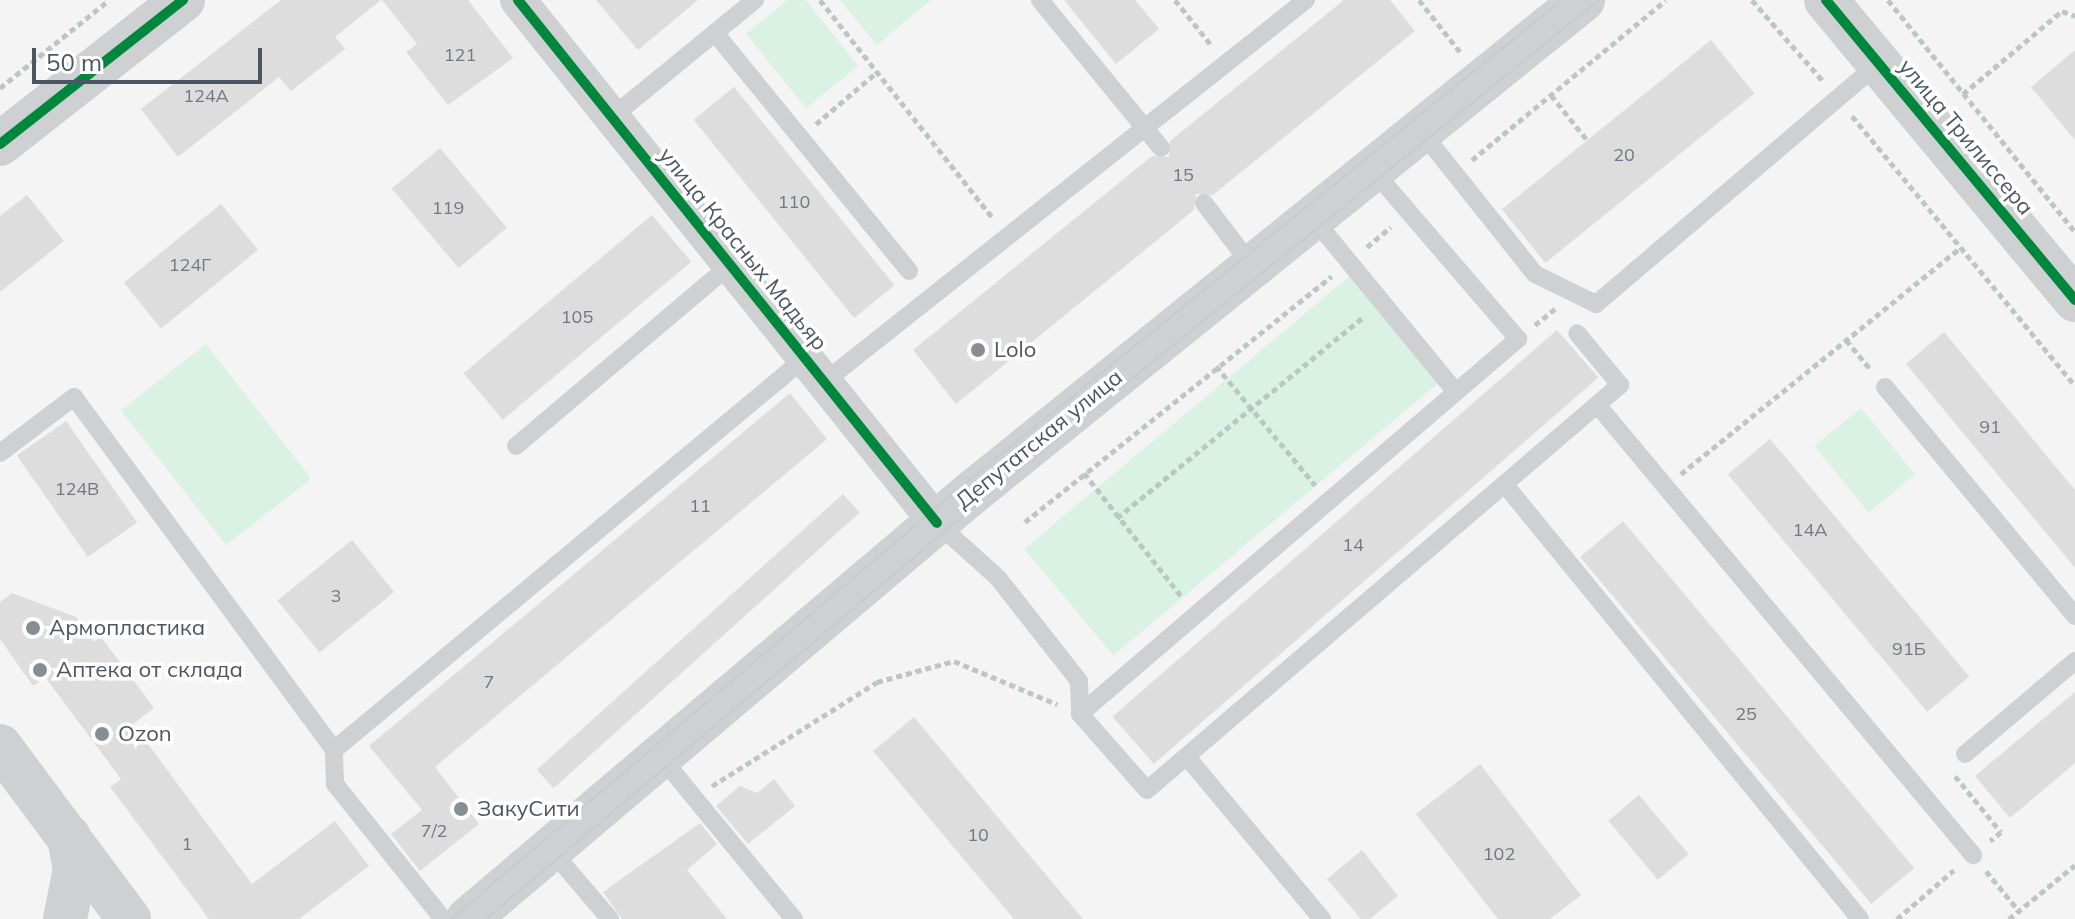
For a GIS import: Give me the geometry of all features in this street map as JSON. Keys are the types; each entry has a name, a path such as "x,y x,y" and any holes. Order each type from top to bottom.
{"main road":[{"name":"Депутатская улица","path":"468,919 937,523 1583,0"},
{"path":"0,746 129,919"},
{"path":"65,919 75,869 68,834"}],"street":[{"path":"0,144 183,0"},
{"name":"улица Красных Мадьяр","path":"518,0 937,523"},
{"name":"улица Трилиссера","path":"1826,0 2075,300"}],"lane":[{"path":"612,117 755,0"},
{"path":"1040,0 1161,148"},
{"path":"334,750 815,370 1008,237 1306,0"},
{"path":"715,33 909,271"},
{"path":"1420,130 1535,274 1596,304 1879,63"},
{"path":"1080,714 1518,339 1372,169"},
{"path":"1204,203 1252,266"},
{"path":"1312,217 1456,392"},
{"path":"516,446 715,278"},
{"path":"937,523 998,578 1079,681 1080,714 1147,790 1599,407 1620,385 1577,333"},
{"path":"1885,387 2075,616"},
{"path":"0,453 74,397 334,750 335,784 443,919"},
{"path":"1599,407 1973,855"},
{"path":"1506,486 1860,919"},
{"path":"1965,754 2075,661"},
{"path":"660,756 794,919"},
{"path":"1187,757 1322,919"},
{"path":"551,850 610,919"}],"path":[{"path":"0,88 109,0"},
{"path":"820,0 1008,237"},
{"path":"1175,0 1226,64"},
{"path":"1419,0 1461,53"},
{"path":"1752,0 1838,98 2075,386"},
{"path":"1888,0 2075,232"},
{"path":"1963,94 2062,11 2075,16"},
{"path":"800,137 877,72"},
{"path":"1551,95 1587,140"},
{"path":"1665,487 1961,247"},
{"path":"1117,518 1376,307"},
{"path":"1518,339 1555,308 1577,333"},
{"path":"1846,340 1885,387"},
{"path":"1216,366 1329,501"},
{"path":"1084,473 1196,615"},
{"path":"695,797 877,682 954,661 1080,714"},
{"path":"1897,919 2001,832 1952,773 1965,754"},
{"path":"1973,855 2019,911"},
{"path":"2009,919 2075,865"}],"green space":[{"path":"787,0 806,0 858,66 806,108 746,34"},
{"path":"840,0 931,0 877,45"},
{"path":"1352,274 1441,380 1113,656 1024,549"},
{"path":"206,344 311,479 226,545 121,410"},
{"path":"1861,408 1915,475 1868,513 1814,446"}],"building":[{"path":"281,0 381,0 335,37 345,49 291,91 279,77 178,157 141,109"},
{"path":"382,0 468,0 513,58 448,105 406,52 417,44"},
{"path":"596,0 698,0 638,50"},
{"path":"1064,0 1135,0 1159,29 1116,64"},
{"path":"1344,0 1390,0 1415,31 1213,195 1196,194 1194,210 956,404 913,350 1152,156 1169,157 1170,141"},
{"path":"1711,40 1754,94 1545,263 1502,209"},
{"path":"2075,50 2075,140 2031,87"},
{"path":"734,87 894,285 854,318 694,120"},
{"path":"440,148 507,228 459,268 392,188"},
{"path":"27,195 64,241 0,292 0,216"},
{"path":"221,204 258,250 161,329 124,283"},
{"path":"652,215 691,262 503,420 464,373"},
{"path":"1557,330 1598,378 1154,764 1112,716"},
{"path":"1944,332 2075,490 2075,568 1906,364"},
{"path":"790,393 827,439 435,767 479,824 420,871 391,834 422,810 369,746"},
{"path":"66,421 137,523 88,557 17,455"},
{"path":"1770,439 1969,676 1927,712 1728,474"},
{"path":"843,494 860,513 554,788 537,770"},
{"path":"1623,521 1914,868 1871,904 1580,557"},
{"path":"352,540 394,592 320,652 277,600"},
{"path":"12,593 76,617 94,642 101,637 154,708 133,724 252,884 335,821 369,866 299,919 209,919 110,787 121,779 45,677 33,686 0,639 0,602"},
{"path":"2075,692 2075,763 2010,818 1975,776"},
{"path":"914,717 1083,919 1014,919 873,751"},
{"path":"1480,764 1581,895 1550,919 1498,919 1416,814"},
{"path":"774,779 795,806 748,844 716,806 740,786 757,793"},
{"path":"1639,795 1688,854 1658,880 1608,821"},
{"path":"700,823 717,844 687,870 727,919 622,919 603,892"},
{"path":"1362,850 1398,896 1370,919 1361,919 1327,879"}],"tram line":[{"path":"451,919 962,486 1562,0"},
{"path":"486,919 977,504 1599,0"}],"cycle path":[{"path":"0,144 183,0"},
{"path":"518,0 937,523"},
{"path":"1826,0 2075,300"}],"place":[{"name":"Lolo","path":"978,350"},
{"name":"Армопластика","path":"33,628"},
{"name":"Аптека от склада","path":"40,670"},
{"name":"Ozon","path":"102,734"},
{"name":"ЗакуСити","path":"461,809"}]}
